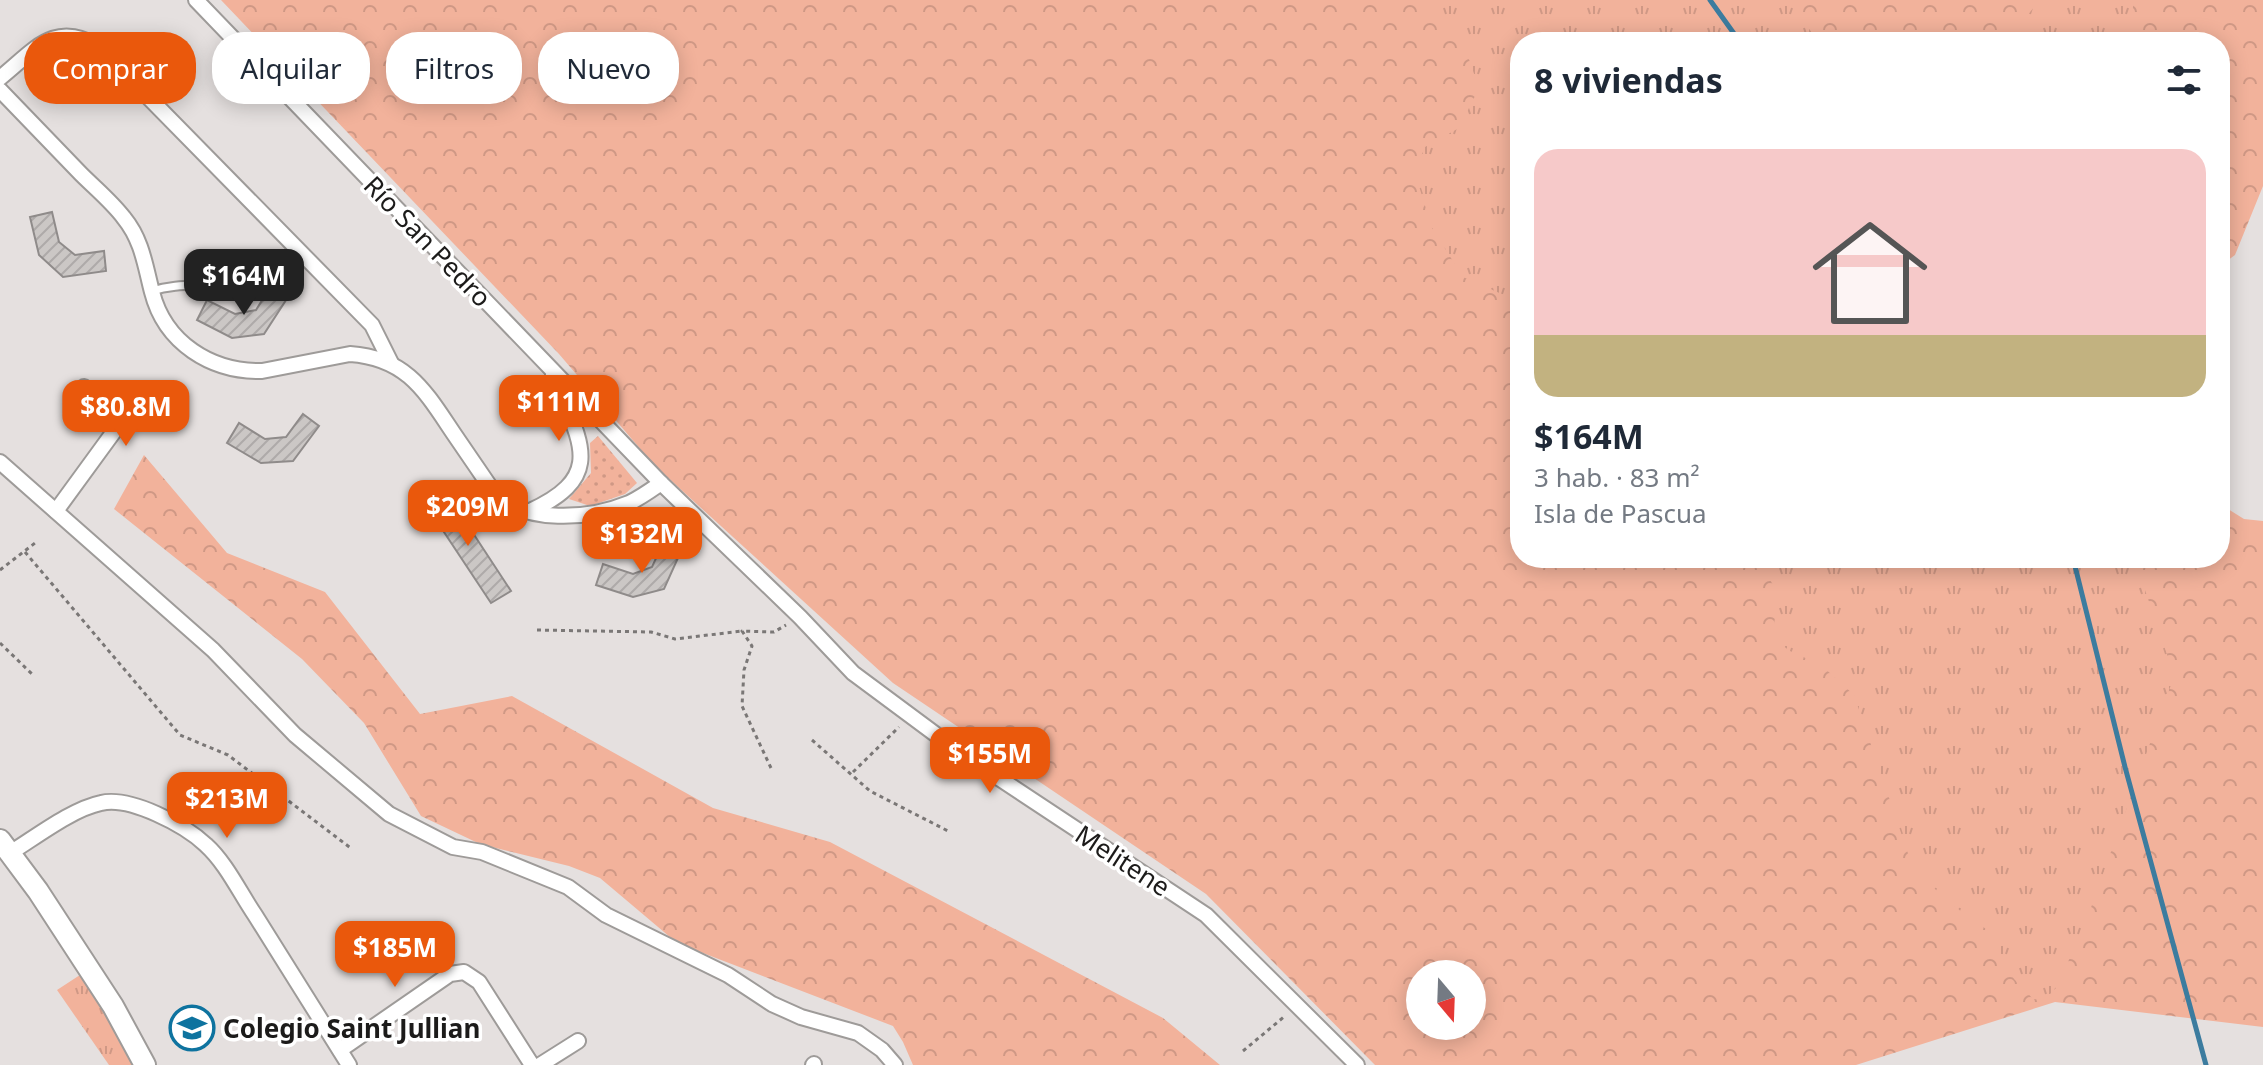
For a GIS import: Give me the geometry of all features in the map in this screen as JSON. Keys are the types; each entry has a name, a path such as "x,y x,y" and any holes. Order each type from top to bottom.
{"street":[{"name":"Río San Pedro","path":"196,0 661,483"},
{"path":"0,78 41,45 60,35 81,36 99,47 372,325 391,363"},
{"path":"0,90 123,217 143,253 151,291 162,318 181,341 204,359 232,369 262,371 350,354 391,363 421,386 500,498 518,509 554,515 604,512 633,502 661,483"},
{"path":"529,511 566,491 579,474 581,458 577,435 551,369"},
{"path":"56,511 118,426 84,387"},
{"path":"0,462 213,650 295,735 389,814 453,847 482,852 568,887 606,915 728,975 772,1004 801,1017 858,1033 882,1050 895,1065"},
{"name":"Melitene","path":"661,483 800,617 853,673 958,751 1206,915 1357,1065"},
{"path":"145,1065 113,1006 5,846 103,802 128,804 150,812 188,831 208,846 349,1065"},
{"path":"340,1050 450,974 464,972 479,982 532,1065"},
{"path":"540,1065 578,1041"}],"lane":[{"path":"151,291 181,284 221,285 252,275"}],"path":[{"path":"0,570 35,543"},
{"path":"25,552 180,735 228,755 352,849"},
{"path":"537,630 651,632 675,639 742,631 774,632 800,617"},
{"path":"742,631 752,646 744,670 742,706 771,768"},
{"path":"0,643 32,674"},
{"path":"852,773 911,716"},
{"path":"812,740 870,791 950,832"},
{"path":"1243,1051 1297,1005"}],"green space":[{"path":"221,0 2263,0 2263,186 2235,255 2230,259 2230,32 1510,32 1510,568 2230,568 2230,510 2244,519 2263,521 2263,1027 2055,1002 1856,1065 1375,1065 1206,894 893,683 654,465 559,354 320,104 370,104 370,32 252,32"},
{"path":"1415,0 1787,0 1811,32 1510,32 1510,298 1463,277 1432,228 1418,183 1417,165 1425,147 1459,128 1479,88 1465,48"},
{"path":"2040,0 2134,0 2129,32 2013,32"},
{"path":"598,436 637,483 625,494 590,506 569,499 591,473 590,443"},
{"path":"144,455 227,553 325,592 420,714 512,696 713,808 830,842 1163,1018 1220,1065 913,1065 893,1026 677,943 600,878 569,866 480,844 421,816 364,723 302,659 114,509"},
{"path":"1764,568 2137,568 2171,666 2172,682 2084,927 2056,988 2044,1000 2033,999 2014,979 1989,931 1914,871 1854,695 1821,665 1778,642 1774,627 1777,593"},
{"path":"83,973 140,1065 109,1065 57,990"}],"building":[{"path":"52,212 59,242 75,255 104,251 106,271 63,277 39,255 30,217"},
{"path":"271,286 288,297 264,334 232,338 197,320 207,300 235,314 256,310"},
{"path":"303,414 319,426 293,461 261,463 227,443 239,423 265,439 286,437"},
{"path":"446,492 511,591 491,603 426,505"},
{"path":"664,541 682,549 664,589 633,597 596,585 603,564 633,574 652,567"}],"waterway":[{"path":"1710,0 1733,32"},
{"path":"2075,568 2125,767 2206,1065"}],"place":[{"name":"Colegio Saint Jullian","path":"192,1028"}]}
